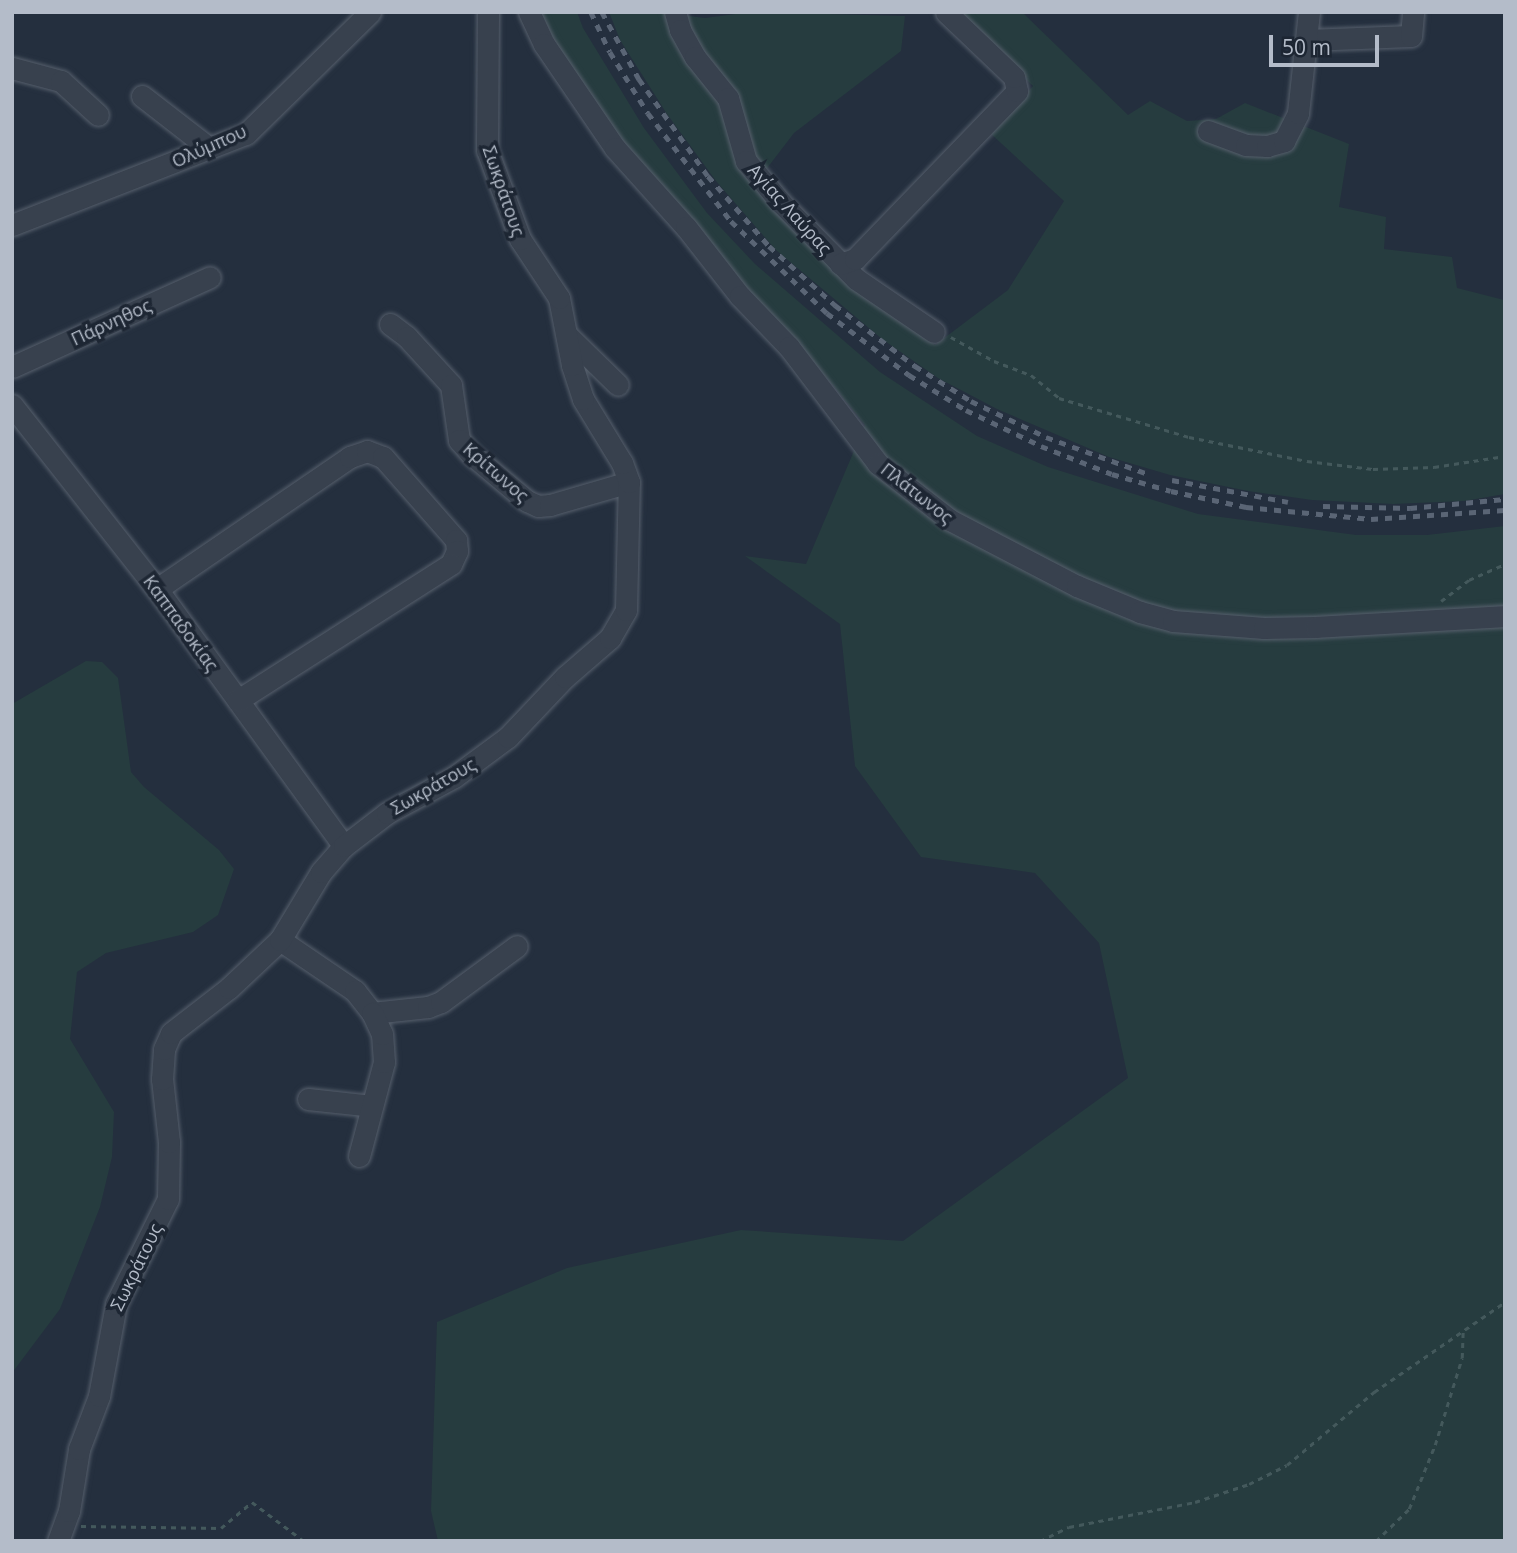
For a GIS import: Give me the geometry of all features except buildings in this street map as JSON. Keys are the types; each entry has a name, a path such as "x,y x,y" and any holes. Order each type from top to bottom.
{"street":[{"name":"Ολύμπου","path":"12,225 246,134 370,12"},
{"name":"Σωκράτους","path":"61,1533 79,1449 99,1396 116,1304 168,1199 169,1151 162,1079 167,1041 174,1029 229,988 280,940 321,872 344,846 387,813 454,777 490,751 618,629 628,603 629,482 622,463 583,399 559,298 520,239 487,150 488,12"},
{"name":"Πλάτωνος","path":"529,12 544,44 615,148 686,227 740,296 789,347 878,464 950,520 1077,586 1140,612 1173,621 1264,628 1424,623 1505,616"},
{"name":"Αγίας Λαύρας","path":"675,12 680,30 695,57 729,98 746,161 781,203 856,279 934,332"},
{"path":"840,264 855,259 1015,95 1017,84 1014,76 946,12"},
{"path":"1208,131 1247,145 1267,146 1284,141 1298,113 1309,12"},
{"path":"1307,40 1410,36 1413,12"},
{"path":"12,68 61,81 98,115"},
{"path":"142,96 209,148"},
{"name":"Πάρνηθος","path":"12,367 210,276"},
{"name":"Κρίτωνος","path":"390,324 407,337 451,386 459,440 471,454 527,501 538,506 550,505 629,482"},
{"path":"567,335 618,385"},
{"name":"Καππαδοκίας","path":"12,405 157,589 344,846"},
{"path":"157,589 350,457 367,451 383,457 456,540 457,551 451,564 238,700"},
{"path":"280,940 347,985 372,1013 382,1034 384,1062 359,1156"},
{"path":"372,1013 428,1007 441,1002 517,946"},
{"path":"308,1099 372,1106"}],"path":[{"path":"934,332 1031,375 1059,398 1189,437 1307,461 1373,468 1434,467 1505,456"},
{"path":"1424,623 1445,596 1505,564"},
{"path":"1040,1541 1069,1527 1195,1502 1249,1484 1287,1465 1374,1392 1505,1302"},
{"path":"1376,1541 1409,1510 1435,1445 1462,1358 1463,1332"},
{"path":"61,1533 221,1528 252,1502 304,1541"}],"green space":[{"path":"537,12 577,12 583,28 644,128 707,213 755,264 880,372 977,436 1048,467 1198,514 1356,535 1427,535 1505,526 1505,1541 438,1541 431,1511 437,1322 567,1268 741,1230 903,1241 1128,1078 1099,943 1035,873 921,857 855,766 840,624 745,556 806,564 865,425 794,338 747,292 624,147 552,45"},
{"path":"609,12 657,12 705,18 751,12 905,16 901,51 794,133 755,184 835,271 935,345 1008,290 1064,201 990,133 1033,86 955,12 1022,12 1128,115 1150,101 1187,121 1216,119 1245,103 1349,144 1339,207 1386,217 1384,249 1452,257 1457,288 1504,300 1505,494 1464,501 1393,504 1312,500 1248,491 1170,475 1109,457 997,409 938,378 882,339 776,250 716,181 667,114 620,40"},
{"path":"86,661 102,662 118,678 131,772 144,787 219,850 234,869 218,915 193,932 106,953 77,972 70,1039 114,1112 112,1157 100,1207 60,1309 12,1373 12,704"}],"railway":[{"path":"591,12 610,52 648,113 731,221 827,313 909,375 966,410 1041,446 1112,474 1171,491 1246,507 1371,519 1505,510"},
{"path":"602,12 639,79 708,176 769,246 835,305 915,366 971,401 1046,437 1148,474"},
{"path":"1172,480 1288,502"},
{"path":"1323,506 1410,508 1505,499"}]}
